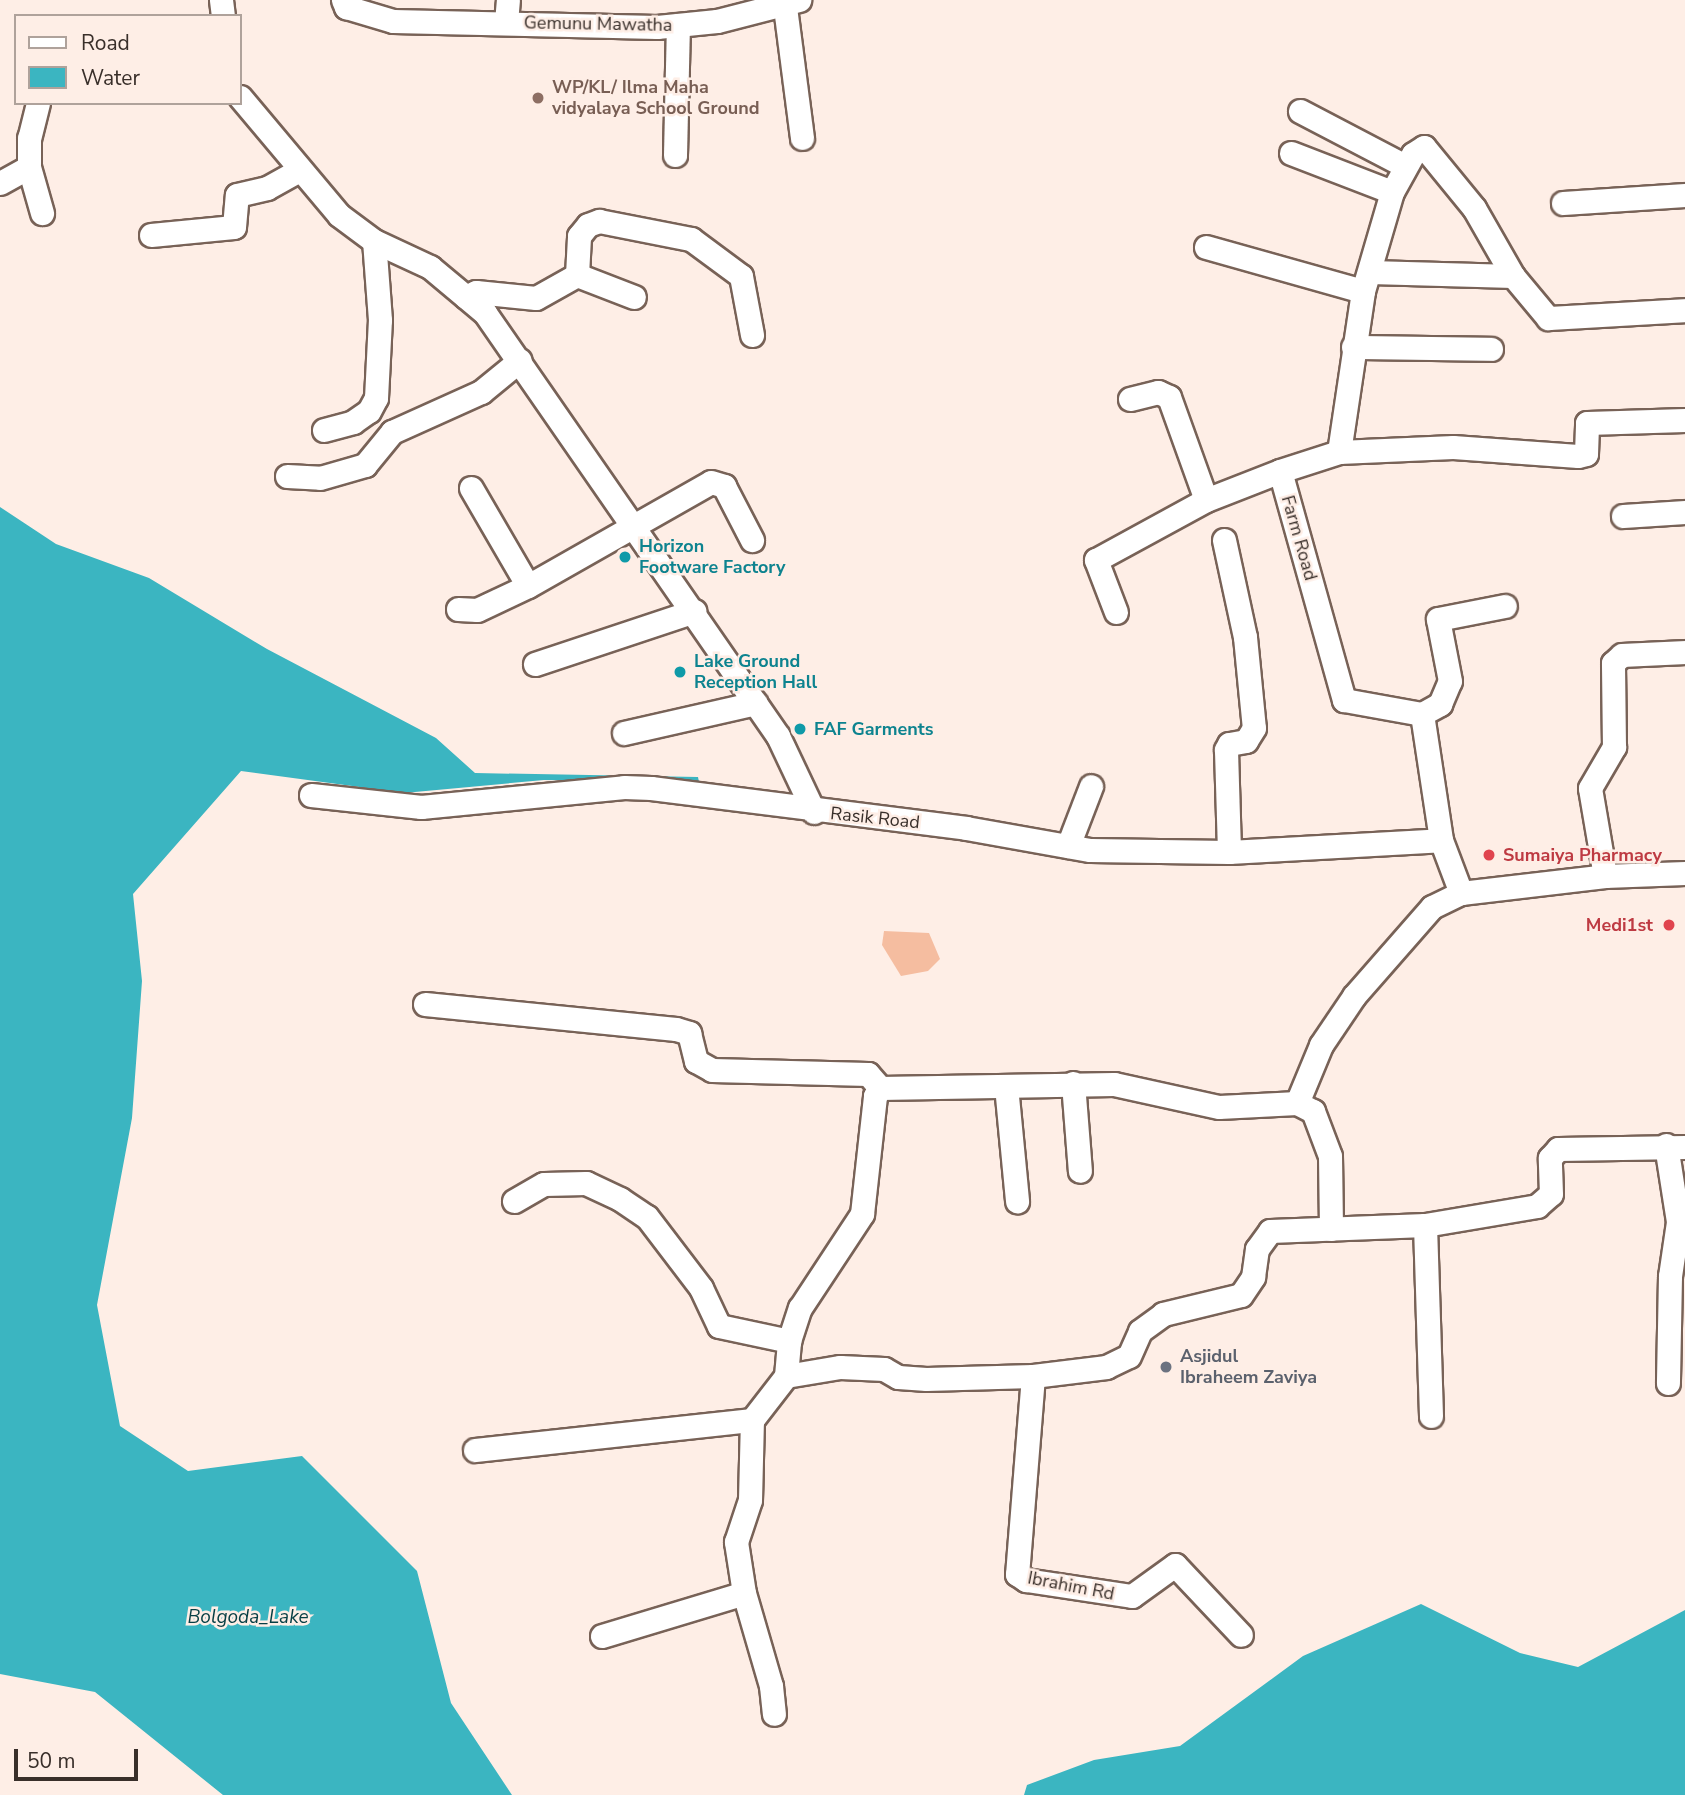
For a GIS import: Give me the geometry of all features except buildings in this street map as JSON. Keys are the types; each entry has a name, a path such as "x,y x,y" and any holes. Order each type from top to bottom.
{"street":[{"name":"Gemunu Mawatha","path":"343,0 345,7 393,21 507,11 678,25 792,3"},
{"path":"792,3 802,138"},
{"path":"675,155 678,25"},
{"path":"242,99 339,215 374,241 429,267 485,313 694,611 778,736 814,812"},
{"path":"37,105 29,138 29,167 42,213"},
{"path":"1300,111 1405,166"},
{"path":"1339,452 1353,347 1367,282 1392,192 1405,166 1424,147 1474,208 1513,276 1548,318 1685,310"},
{"path":"1290,153 1392,192"},
{"path":"0,183 29,167"},
{"path":"151,235 234,227 237,195 267,188 299,170"},
{"path":"1563,203 1685,195"},
{"path":"577,275 579,236 588,225 599,221 691,239 741,276 752,335"},
{"path":"324,429 353,422 369,411 376,398 380,320 374,241"},
{"path":"1206,247 1367,282 1513,276"},
{"path":"466,297 476,292 536,298 577,275"},
{"path":"577,275 634,297"},
{"path":"1353,347 1491,349"},
{"path":"287,476 320,478 365,465 392,432 481,393 520,360"},
{"path":"1130,399 1158,392 1169,397 1206,500"},
{"name":"Farm Road","path":"1422,714 1345,700 1280,471 1339,452 1453,447 1578,456 1586,454 1587,423 1685,420"},
{"path":"1116,612 1096,560 1206,500 1280,471"},
{"path":"458,608 477,610 528,586 717,480 752,540"},
{"path":"471,488 528,586"},
{"path":"1623,516 1685,512"},
{"path":"1224,540 1245,637 1254,727 1251,737 1229,744 1226,750 1229,852"},
{"path":"1461,893 1441,840 1422,714 1440,704 1450,681 1438,619 1505,606"},
{"path":"536,664 694,611"},
{"path":"1605,876 1590,788 1614,747 1613,663 1622,654 1685,652"},
{"path":"624,733 756,703"},
{"path":"1068,846 1091,786"},
{"name":"Rasik Road","path":"311,795 421,807 624,787 814,812 966,828 1068,846 1229,852 1441,840"},
{"path":"1297,1103 1321,1045 1354,996 1432,907 1461,893 1605,876 1685,873"},
{"path":"425,1003 676,1029 688,1033 696,1062 712,1070 867,1074 880,1088 1114,1084 1219,1107 1297,1103 1313,1111 1330,1156 1331,1228"},
{"path":"1073,1083 1080,1171"},
{"path":"1006,1086 1017,1201"},
{"path":"774,1714 771,1686 744,1593 736,1542 750,1500 752,1420 786,1376 789,1341 800,1308 862,1214 875,1096 880,1088"},
{"path":"786,1376 840,1367 884,1369 898,1377 926,1379 1033,1376 1106,1367 1129,1356 1140,1331 1163,1314 1241,1295 1253,1277 1257,1249 1270,1231 1425,1226 1537,1206 1551,1194 1550,1158 1558,1149 1675,1146 1678,1222 1670,1276 1668,1383"},
{"path":"514,1201 544,1184 586,1182 620,1199 647,1217 701,1288 719,1326 789,1341"},
{"path":"1425,1226 1431,1416"},
{"name":"Ibrahim Rd","path":"1033,1376 1017,1574 1040,1583 1132,1596 1175,1564 1241,1635"},
{"path":"475,1450 752,1420"},
{"path":"602,1636 744,1593"}],"shaded area":[{"path":"884,931 929,933 940,959 928,971 901,976 882,945"}],"water":[{"name":"Bolgoda_Lake","path":"0,507 56,544 149,578 267,649 436,738 475,773 698,777 699,782 544,780 404,793 241,771 133,894 142,981 132,1118 97,1305 120,1426 188,1471 302,1456 417,1571 451,1703 512,1795 223,1795 95,1692 0,1674"},
{"path":"1421,1604 1520,1653 1578,1667 1685,1610 1685,1795 1024,1795 1027,1785 1094,1760 1180,1746 1303,1656"}],"place":[{"name":"WP/KL/ Ilma Maha vidyalaya School Ground","path":"538,98"},
{"name":"Horizon Footware Factory","path":"625,557"},
{"name":"Lake Ground Reception Hall","path":"680,672"},
{"name":"FAF Garments","path":"800,729"},
{"name":"Sumaiya Pharmacy","path":"1489,855"},
{"name":"Medi1st","path":"1669,925"},
{"name":"Asjidul Ibraheem Zaviya","path":"1166,1367"}]}
